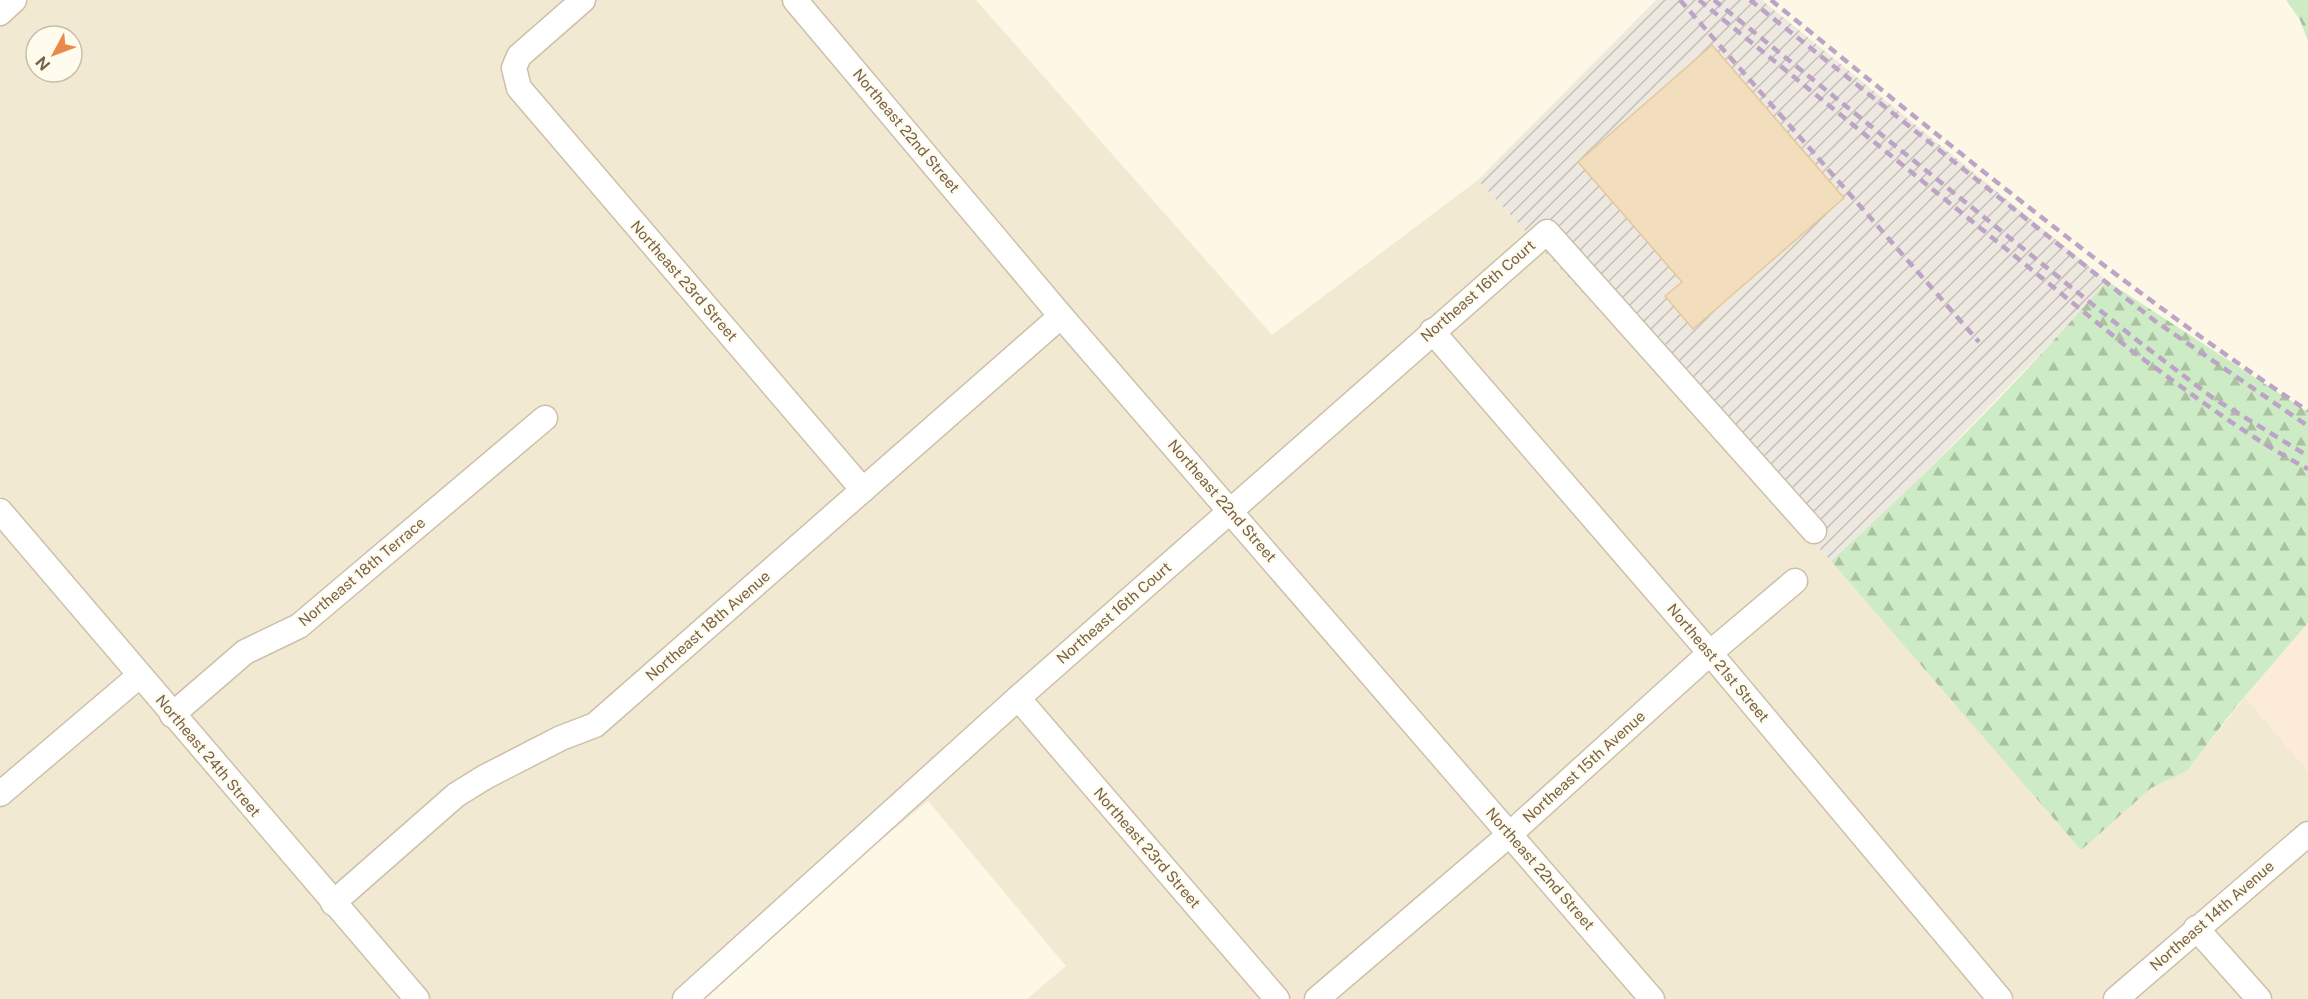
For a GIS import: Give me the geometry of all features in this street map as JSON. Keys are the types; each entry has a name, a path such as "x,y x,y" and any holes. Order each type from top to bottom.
{"street":[{"path":"0,13 14,0"},
{"name":"Northeast 23rd Street","path":"584,0 519,56 514,68 519,88 863,490"},
{"name":"Northeast 22nd Street","path":"795,0 1061,316 1652,999"},
{"name":"Northeast 16th Court","path":"685,999 1018,698 1547,232 1814,531"},
{"name":"Northeast 18th Avenue","path":"333,903 456,795 485,777 551,743 595,725 1061,316"},
{"name":"Northeast 21st Street","path":"1432,331 1710,653 2000,999"},
{"name":"Northeast 18th Terrace","path":"172,715 245,652 299,626 545,418"},
{"name":"Northeast 24th Street","path":"0,511 417,999"},
{"name":"Northeast 15th Avenue","path":"1317,999 1510,834 1710,653 1795,581"},
{"path":"0,794 139,676"},
{"name":"Northeast 23rd Street","path":"1018,698 1277,999"},
{"name":"Northeast 14th Avenue","path":"2116,999 2308,834"},
{"path":"2196,928 2259,999"}],"shaded area":[{"path":"28,0 570,0 502,62 501,74 506,76 849,490 590,717 335,889 186,715 249,660 305,633 559,418 547,405 295,618 174,701 0,495 0,25"},
{"path":"597,0 782,0 1048,316 865,477 528,82 524,67 527,61"},
{"path":"809,0 976,0 1272,335 1478,180 1529,235 1232,497"},
{"path":"1656,0 1762,0 2107,281 2075,318 1901,498 1831,561 1541,248 1560,232 1549,218 1529,235 1478,180"},
{"path":"1541,248 1831,561 2081,849 2151,788 2187,771 2245,697 2308,771 2308,822 2102,999 2013,999 1723,653 1808,581 1797,568 1712,639 1445,331"},
{"path":"1060,329 1217,511 671,999 431,999 347,903 461,802 564,747"},
{"path":"1430,345 1696,653 1511,820 1244,511"},
{"path":"1228,524 1496,834 1303,999 1290,999 1031,698"},
{"path":"0,527 404,999 0,999"},
{"path":"2308,623 2308,771 2245,697"},
{"path":"1708,667 1987,999 1665,999 1523,834"},
{"path":"1016,712 1263,999 1027,999 1066,966 928,801 805,903"},
{"path":"2308,846 2308,999 2272,999 2210,928"},
{"path":"1508,847 1638,999 1331,999"},
{"path":"2194,941 2245,999 2129,999"}],"green space":[{"path":"2286,0 2308,0 2308,41 2300,20"},
{"path":"2107,281 2308,412 2308,623 2235,708 2187,771 2151,788 2081,850 1831,561 1973,425"}],"building":[{"path":"1712,45 1844,198 1693,329 1665,296 1682,282 1578,162"}],"railway":[{"path":"1680,0 1979,342"},
{"path":"1699,0 2132,351 2240,428 2308,469"},
{"path":"1714,0 2138,341 2213,398 2308,456"},
{"path":"1750,0 2155,321 2308,426"},
{"path":"1771,0 2035,212 2169,314 2308,411"}]}
